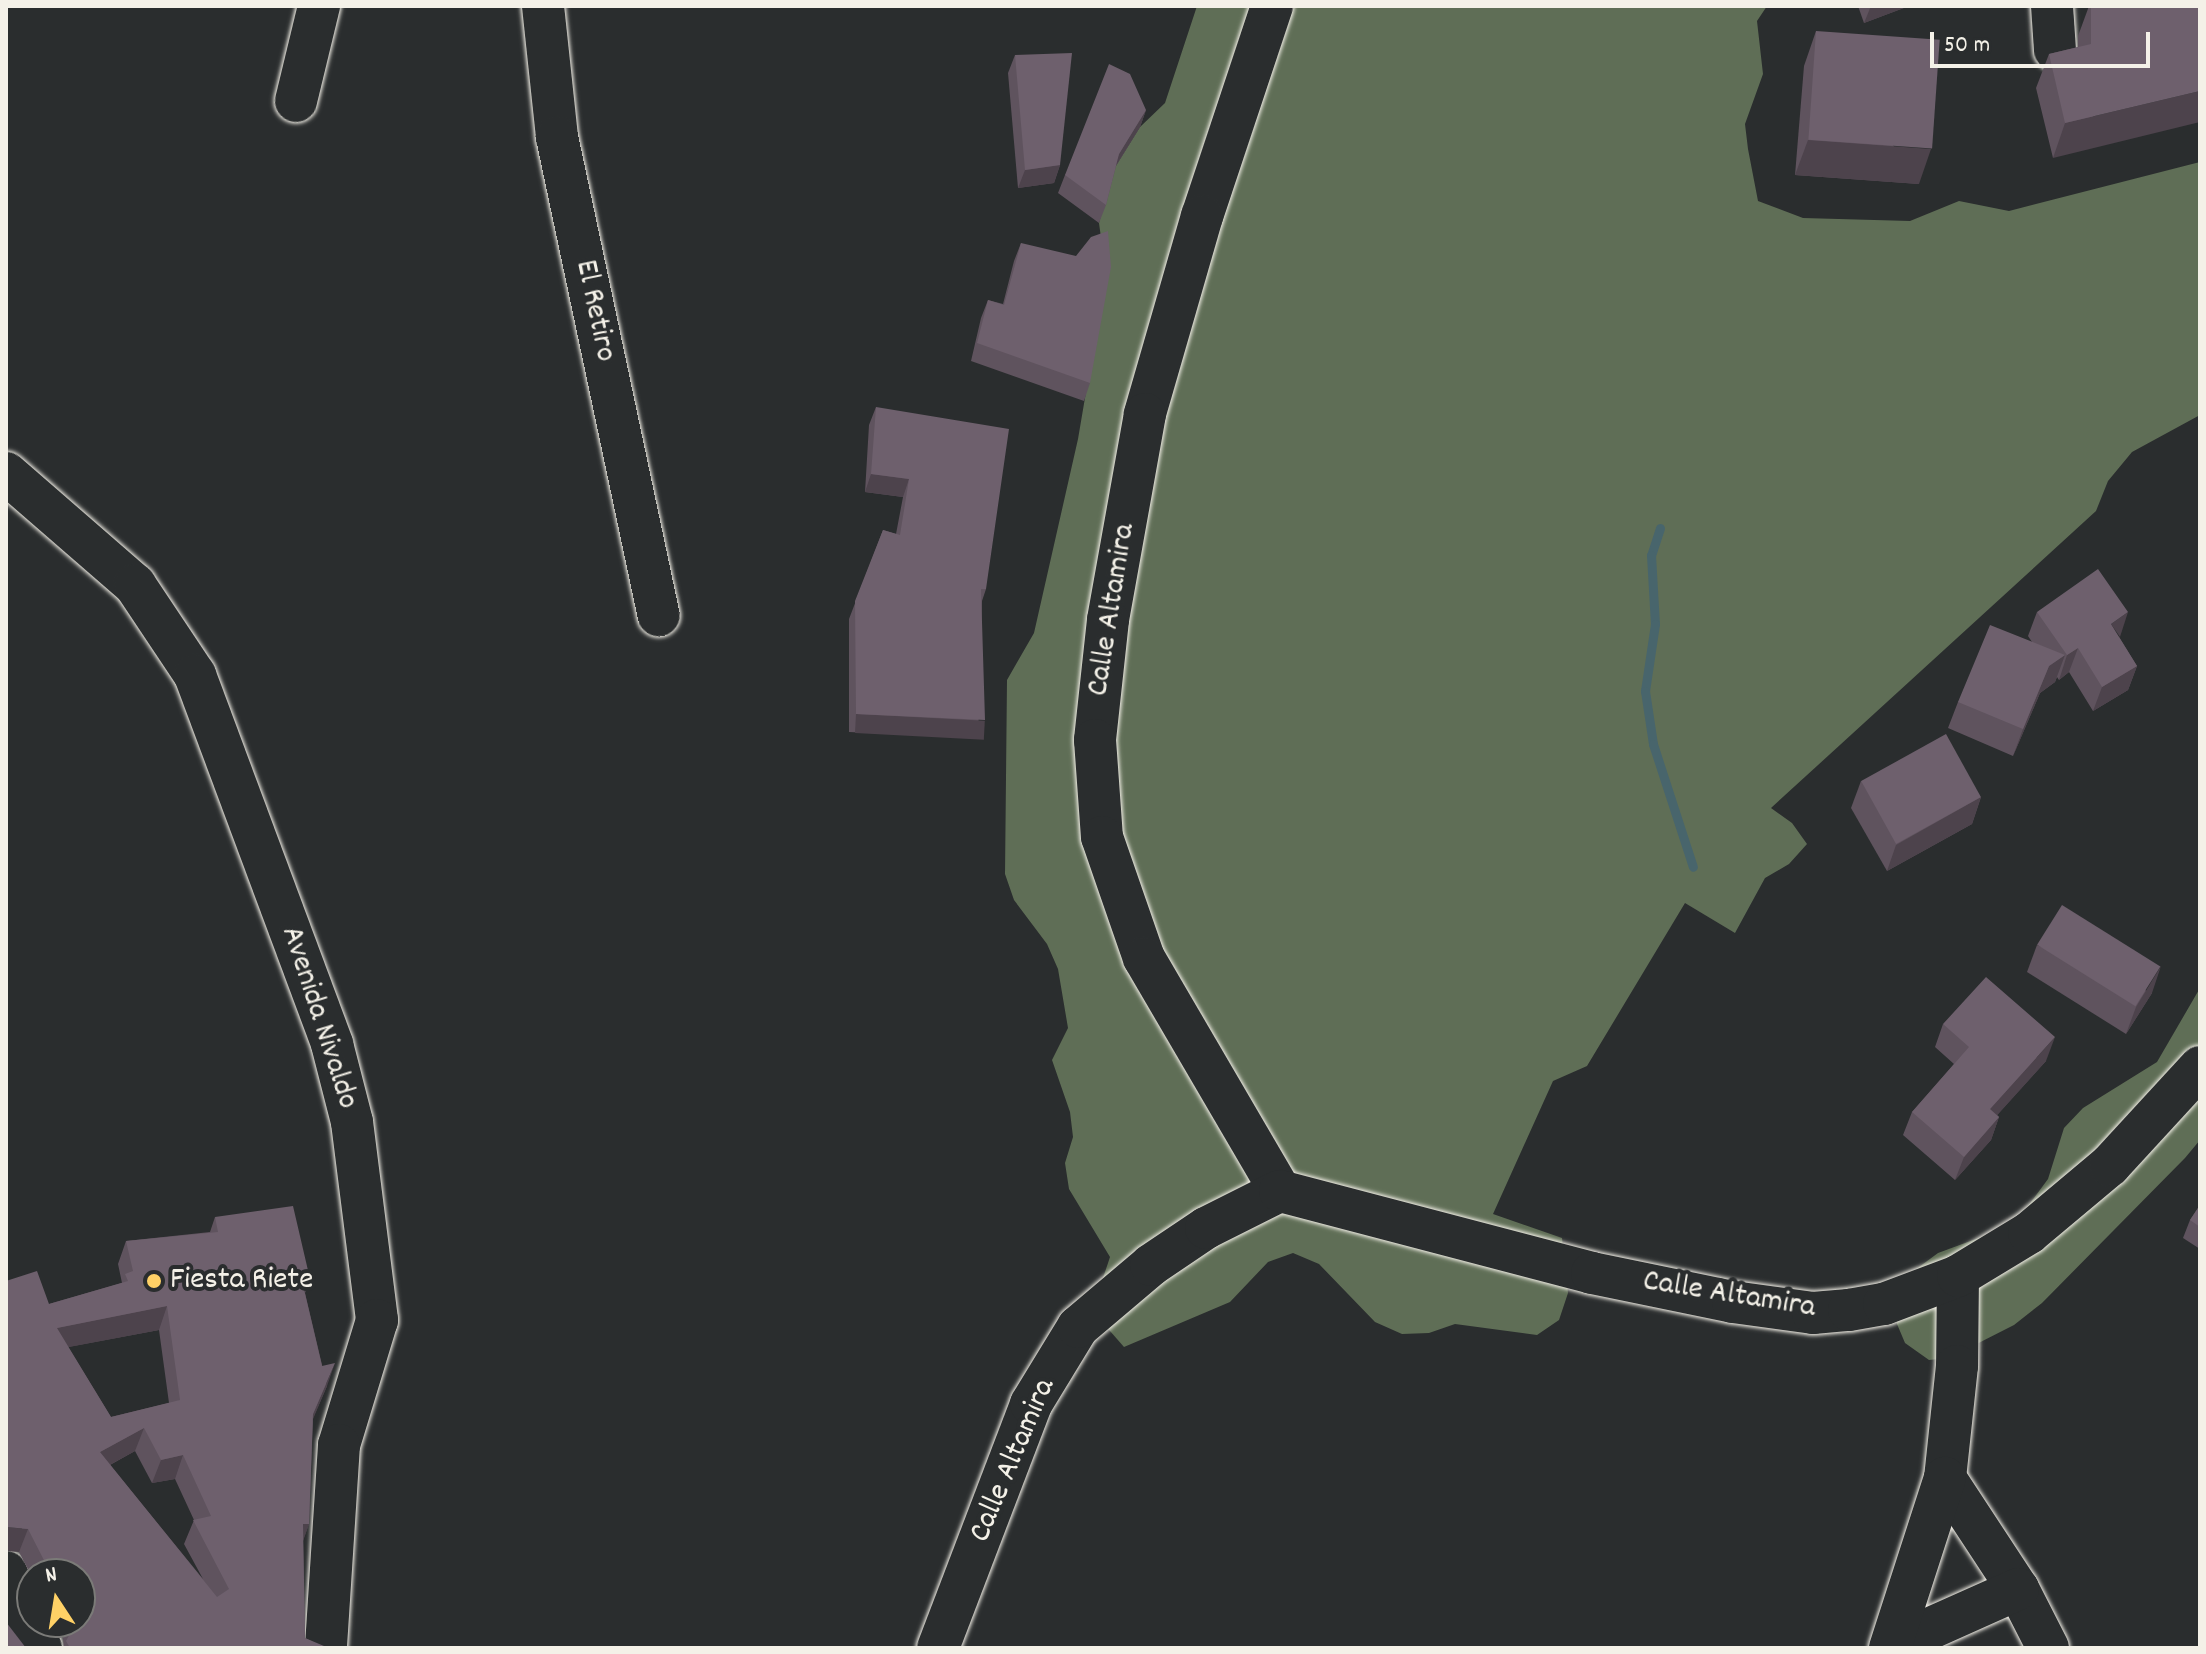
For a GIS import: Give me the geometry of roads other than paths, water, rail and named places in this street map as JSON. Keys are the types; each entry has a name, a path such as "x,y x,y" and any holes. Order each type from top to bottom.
{"street":[{"path":"296,101 319,6"},
{"name":"El Retiro","path":"543,6 557,137 659,615"},
{"name":"Calle Altamira","path":"1272,6 1202,216 1145,414 1108,620 1095,740 1102,837 1144,958 1280,1191"},
{"path":"2052,6 2055,50"},
{"name":"Avenida Nivaldo","path":"6,473 135,585 195,675 332,1044 352,1122 377,1320 339,1445 326,1648"},
{"name":"Calle Altamira","path":"938,1648 1031,1404 1078,1327 1151,1265 1206,1228 1280,1191 1592,1273 1813,1313 1884,1304 1958,1276 2029,1233 2110,1165 2200,1067"},
{"path":"1891,1647 1945,1478 1957,1366 1958,1276"},
{"path":"1945,1478 2018,1589 2048,1648"},
{"path":"6,1572 41,1648"},
{"path":"1891,1647 2018,1589"}],"waterway":[{"path":"1660,528 1651,555 1655,624 1645,691 1653,744 1693,867"}],"place":[{"name":"Fiesta Riete","path":"154,1281"}]}
